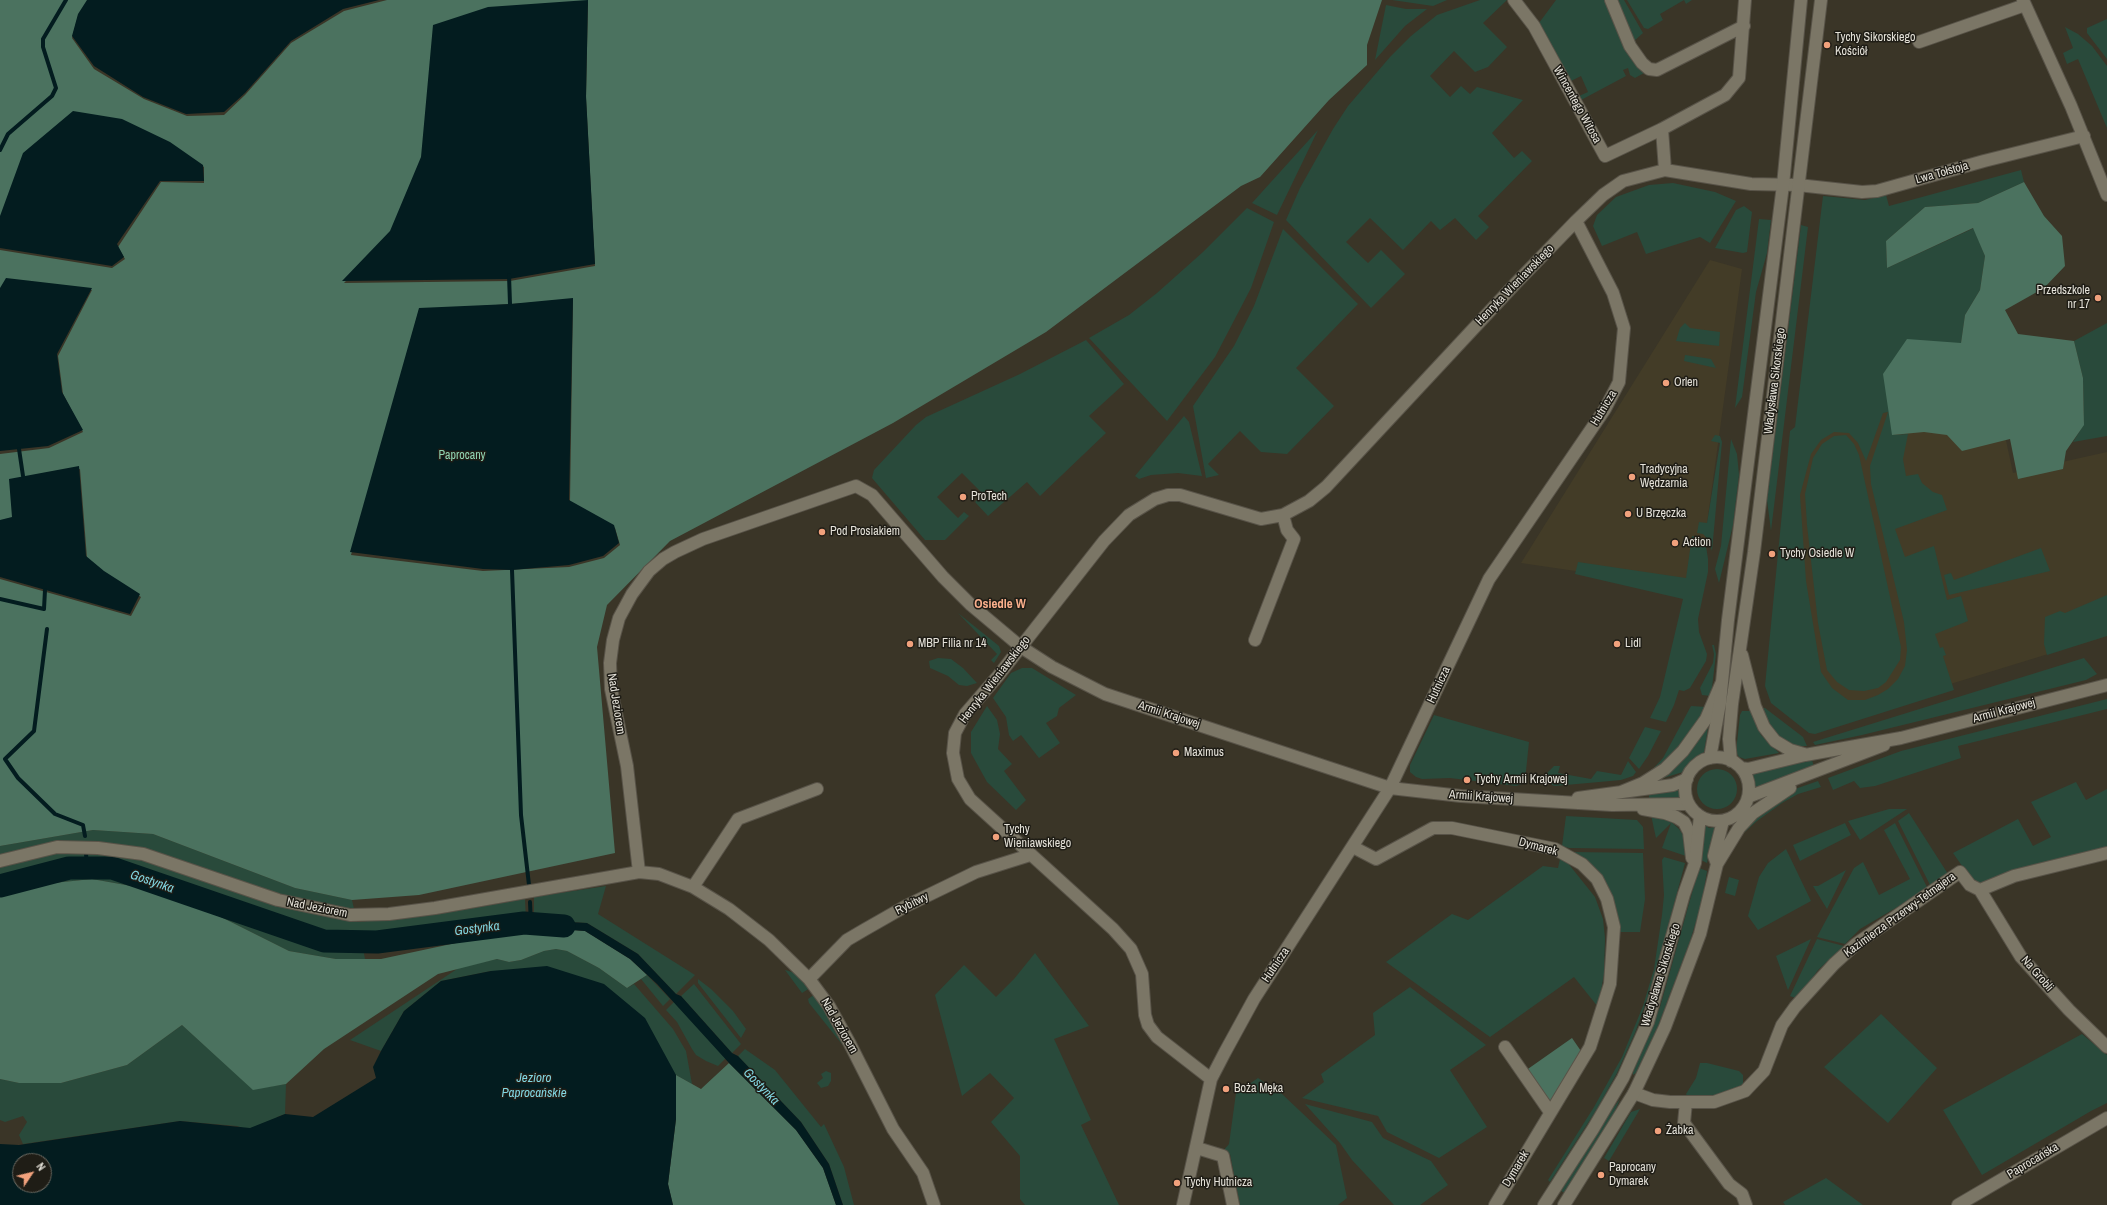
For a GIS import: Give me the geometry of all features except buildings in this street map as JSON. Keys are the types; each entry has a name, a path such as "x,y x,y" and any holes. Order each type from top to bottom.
{"street":[{"name":"Wincentego Witosa","path":"1514,0 1534,26 1605,156 1662,129 1724,95 1739,78 1745,0"},
{"path":"1611,0 1630,46 1642,64 1649,69 1656,70 1744,26"},
{"name":"Władysława Sikorskiego","path":"1710,758 1720,703 1721,683 1783,185 1801,0"},
{"name":"Władysława Sikorskiego","path":"1736,764 1729,739 1821,0"},
{"path":"1919,42 2024,2 2084,136 2107,195"},
{"path":"1662,129 1665,170"},
{"name":"Lwa Tołstoja","path":"1798,185 1862,192 1877,191 1984,161 2084,136"},
{"name":"Henryka Wieniawskiego","path":"1212,1079 1157,1037 1148,1026 1145,1015 1142,974 1131,949 1113,929 970,800 958,779 953,753 955,733 966,714 1021,647 1104,541 1129,515 1155,499 1168,495 1180,495 1262,519 1283,515 1309,501 1326,487 1516,283 1576,221 1603,195 1623,181 1665,170 1751,184 1798,185"},
{"name":"Hutnicza","path":"1183,1205 1212,1079 1254,999 1390,788 1489,579 1605,409 1619,382 1624,328 1613,293 1576,221"},
{"name":"Armii Krajowej","path":"849,488 856,486 872,495 943,577 970,605 1021,647 1052,667 1105,694 1390,788 1461,796 1630,805 1688,804"},
{"name":"Nad Jeziorem","path":"640,872 627,766 611,689 610,663 613,640 619,618 632,594 649,571 663,559 675,552 703,539 849,488"},
{"path":"1255,640 1294,539 1288,530 1283,515"},
{"path":"1740,648 1755,706 1764,727 1780,744 1790,750 1805,755"},
{"name":"Władysława Sikorskiego","path":"1621,792 1643,783 1660,772 1683,751 1706,720 1721,683"},
{"name":"Armii Krajowej","path":"1736,764 1762,766 1805,755 1901,738 2107,684"},
{"name":"Armii Krajowej","path":"1748,797 1813,774 1901,738"},
{"path":"1710,758 1724,758 1736,764 1747,779 1748,797 1739,812 1723,821 1711,821 1700,816 1688,804 1685,791 1687,779 1696,765 1710,758"},
{"path":"1717,864 1736,832 1753,813 1776,796 1813,774"},
{"name":"Armii Krajowej","path":"1559,801 1673,786 1687,779"},
{"path":"693,887 738,819 817,789"},
{"name":"Armii Krajowej","path":"1630,805 1665,813 1684,822 1689,832 1692,862 1684,894"},
{"name":"Władysława Sikorskiego","path":"1544,1205 1597,1123 1623,1078 1648,1022 1684,894 1695,863 1700,816"},
{"name":"Władysława Sikorskiego","path":"1564,1205 1634,1093 1665,1027 1700,934 1717,864 1714,856 1723,821"},
{"name":"Dymarek","path":"1353,847 1376,859 1433,828 1452,828 1555,849 1582,864 1597,880 1607,899 1614,927 1610,984 1590,1047 1495,1205"},
{"name":"Nad Jeziorem","path":"0,861 56,847 98,848 143,854 278,900 350,915 389,914 435,908 640,872 659,874 693,887 729,909 769,940 809,979 829,1006 893,1129 924,1173 934,1205"},
{"path":"1980,890 2014,876 2107,853"},
{"name":"Rybitwy","path":"809,979 847,940 888,916 976,872 1030,855"},
{"name":"Kazimierza Przerwy-Tetmajera","path":"1634,1093 1653,1100 1714,1102 1745,1091 1764,1071 1782,1025 1795,1007 1834,964 1856,944 1960,872 1970,885 1980,890"},
{"name":"Na Grobli","path":"1980,890 2021,958 2069,1010 2107,1047"},
{"path":"1505,1047 1550,1112"},
{"path":"1686,1102 1684,1123 1729,1184 1742,1194 1746,1205"},
{"name":"Paprocańska","path":"1958,1205 2107,1118"},
{"path":"1197,1148 1223,1156 1233,1205"}],"shaded area":[{"path":"1710,260 1742,269 1698,589 1521,563"},
{"path":"1996,394 2013,473 2107,452 2107,636 1872,708 1780,694 1795,427"}],"green space":[{"path":"0,0 88,0 78,16 72,38 94,69 144,99 187,116 224,115 245,95 291,43 344,11 387,0 1382,0 1367,45 1367,65 1329,100 1260,177 1241,186 1046,332 893,423 670,541 607,605 597,647 615,853 419,895 352,900 295,888 153,834 93,830 0,846 0,579 131,616 141,597 104,573 87,558 80,469 10,481 13,519 0,523 0,454 49,448 83,432 63,394 58,356 92,290 6,280 0,292 0,250 112,268 125,259 118,247 161,182 204,183 204,167 170,144 0,220","holes":["588,2 586,98 595,266 510,281 344,283 391,234 422,159 515,6","573,300 570,502 615,528 620,545 604,558 569,567 483,571 351,555 419,310"]},
{"path":"1392,0 1447,0 1433,6"},
{"path":"1480,0 1507,0 1483,23 1507,47 1488,67 1475,72 1454,51 1430,76 1450,97 1461,86 1470,94 1477,87 1523,100 1492,133 1514,158 1522,151 1532,161 1478,216 1489,227 1476,240 1455,218 1440,230 1431,221 1403,250 1370,218 1346,242 1368,263 1381,250 1405,274 1371,308 1286,220 1300,188 1333,129 1348,106 1390,57 1411,36 1437,15"},
{"path":"1556,0 1605,0 1633,62 1644,73 1635,78 1630,75 1628,68 1623,70 1626,76 1581,100 1579,96 1588,92 1581,76 1571,81 1539,23"},
{"path":"1617,0 1624,0 1643,33 1633,42"},
{"path":"1627,0 1684,0 1660,14 1663,20 1648,29 1644,28"},
{"path":"1684,0 1692,0 1686,4"},
{"path":"1386,5 1406,9 1427,9 1405,26 1375,60"},
{"path":"2107,19 2107,59 2087,33 2087,28"},
{"path":"2065,27 2078,34 2092,46 2107,66 2107,128 2078,59 2067,64 2063,53 2073,48"},
{"path":"1318,130 1277,215 1252,203"},
{"path":"2021,170 2024,182 1978,203 1925,207 1886,241 1887,268 1974,228 1985,256 1980,290 1965,315 1961,343 1892,435 1908,434 1903,459 1906,476 1918,474 1922,483 1933,492 1942,495 1947,510 1895,529 1905,557 1934,546 1947,600 1961,596 1968,621 1935,634 1940,648 1943,647 1946,655 1943,656 1954,690 1815,734 1809,733 1771,703 1765,686 1790,431 1795,427 1823,196 1865,200 1886,195 1889,206","holes":["1888,412 1870,466 1871,484 1904,622 1907,650 1905,666 1898,679 1888,689 1865,700 1848,700 1832,688 1821,672 1806,581 1800,495 1811,454 1821,440 1834,432 1849,433 1858,443 1866,461 1883,413"]},
{"path":"2024,182 2044,216 2062,236 2065,266 2044,288 2005,310 2018,334 2074,341 2083,378 2084,425 2066,451 2063,469 2018,479 2010,439 1962,451 1947,435 1924,432 1892,435 1883,374 1907,339 1961,343 1965,315 1980,290 1985,256 1973,228 1887,268 1886,241 1925,207 1978,203"},
{"path":"1673,183 1715,192 1736,201 1710,243 1700,237 1646,254 1637,232 1602,246 1593,226 1597,215 1616,197 1649,185"},
{"path":"1744,206 1752,212 1747,252 1743,253 1715,248 1736,210"},
{"path":"1247,208 1274,222 1251,288 1215,357 1167,421 1089,338 1129,315 1157,293 1203,252"},
{"path":"1759,219 1771,220 1767,253 1756,292 1742,397 1735,408"},
{"path":"1801,225 1808,227 1771,531 1767,500"},
{"path":"1283,229 1358,304 1296,368 1334,406 1287,454 1261,452 1240,431 1208,464 1219,475 1206,478 1193,406 1234,346 1254,306"},
{"path":"1685,323 1690,328 1720,332 1719,346 1676,341 1680,328"},
{"path":"2107,323 2107,436 2073,442 2084,424 2083,378 2074,341"},
{"path":"1086,340 1124,384 1089,416 1106,433 1040,496 1027,482 988,516 975,502 983,494 962,473 937,497 958,518 964,512 969,516 945,540 925,540 872,478 874,470 916,425 926,417 1020,374"},
{"path":"1685,355 1711,359 1716,368 1684,361"},
{"path":"1184,416 1189,422 1202,476 1178,473 1151,475 1139,479 1135,476"},
{"path":"1715,435 1720,436 1722,442 1712,551 1708,539 1703,534 1697,533 1699,522 1707,523 1720,443 1711,441"},
{"path":"1846,435 1854,444 1859,455 1901,647 1900,660 1886,682 1878,688 1864,691 1849,690 1837,682 1827,670 1818,623 1807,525 1805,494 1813,458 1822,444 1834,436"},
{"path":"1731,439 1737,454 1739,475 1733,525 1719,583 1715,569 1721,546"},
{"path":"1692,536 1701,538 1706,546 1708,559 1708,572 1698,619 1699,632 1707,654 1706,661 1690,688 1684,691 1679,690 1666,722 1650,718 1660,697 1683,599 1575,574 1578,562 1686,578"},
{"path":"2041,548 2050,571 1949,595 1944,575 1951,573 1954,580"},
{"path":"2107,595 2107,636 2047,655 2044,644 2045,617 2060,611 2065,613"},
{"path":"958,613 999,646 1001,652 994,663 991,660 997,654"},
{"path":"1712,645 1714,645 1716,654 1711,696 1702,695 1700,688 1713,663 1714,654"},
{"path":"938,658 951,659 963,668 977,683 967,686 959,685 948,676 930,668 929,661"},
{"path":"2084,658 2097,674 2086,680 1862,735 1815,745 1813,742"},
{"path":"1022,668 1032,668 1076,695 1059,708 1057,716 1046,723 1060,743 1039,758 1021,735 1013,741 1009,735 1006,717 993,698 1011,673"},
{"path":"2107,699 2107,709 1958,746 1961,758 1875,786 1860,788 1854,781 1833,790 1828,778 1901,751"},
{"path":"987,706 997,720 1000,734 998,749 1012,764 1004,771 1026,800 1016,810 987,782 971,753 971,732"},
{"path":"1691,706 1707,707 1695,731 1662,766 1649,773 1663,758"},
{"path":"1762,708 1765,708 1803,737 1807,746 1797,746 1782,740 1772,729"},
{"path":"1742,711 1751,711 1761,735 1779,753 1745,759 1739,757 1736,752 1740,715"},
{"path":"1434,715 1529,742 1526,771 1522,784 1516,786 1450,778 1422,779 1416,777 1410,772 1410,765"},
{"path":"1645,727 1661,731 1648,756 1639,769 1629,758"},
{"path":"1708,728 1704,752 1692,761 1683,772 1660,779 1683,757"},
{"path":"1812,760 1814,767 1754,789 1753,778 1750,773"},
{"path":"1628,761 1636,772 1633,776 1621,780 1555,786 1552,785 1546,777 1547,773 1554,766 1560,766 1558,773 1591,779 1597,771 1621,775"},
{"path":"1721,769 1728,772 1734,778 1737,789 1736,797 1728,806 1721,809 1713,809 1706,806 1698,797 1697,785 1700,778 1709,770"},
{"path":"1818,781 1821,787 1798,794 1782,803 1757,821 1736,840 1754,818 1795,789"},
{"path":"2076,782 2086,800 2107,789 2107,849 1979,886 1974,883 1953,853 2018,819 2033,846 2051,837 2031,802"},
{"path":"1679,788 1680,799 1649,799 1649,795"},
{"path":"1889,809 1907,809 1860,840 1848,821"},
{"path":"1909,813 1948,874 1931,887 1898,821"},
{"path":"1651,815 1668,819 1679,829 1683,835 1686,856 1662,848 1671,823 1656,838"},
{"path":"1566,816 1637,820 1643,827 1644,849 1569,848 1562,846"},
{"path":"1845,823 1851,835 1800,861 1793,845"},
{"path":"1895,823 1928,889 1860,929 1845,944 1817,937 1854,868 1863,862 1879,895 1910,879 1884,830"},
{"path":"1705,825 1709,828 1715,827 1707,863 1701,860"},
{"path":"93,830 153,834 295,888 352,900 357,922 439,914 525,899 526,920 513,918 409,933 361,937 365,959 336,959 289,951 205,909 137,887 92,879 24,886 0,894 0,846"},
{"path":"1786,849 1811,901 1758,930 1748,916 1759,877 1768,863"},
{"path":"1572,852 1643,853 1645,899 1640,932 1617,932 1611,906"},
{"path":"1664,857 1685,863 1652,986 1635,1033 1617,1073 1597,1109 1550,1182 1548,1180 1594,1107 1622,1057 1643,1006 1654,969 1662,915 1664,895 1662,860"},
{"path":"1560,859 1567,862 1595,897 1603,919 1605,938 1604,974 1598,1007 1574,977 1490,1037 1386,962 1452,914 1468,920 1543,866 1558,868"},
{"path":"1699,868 1707,871 1702,902 1690,941 1658,1026 1636,1073 1633,1075 1660,1007"},
{"path":"1846,870 1827,909 1813,886 1818,886"},
{"path":"1729,877 1739,880 1735,896 1725,893"},
{"path":"92,879 137,887 205,909 289,951 336,959 381,959 470,940 500,931 532,927 585,931 630,959 647,975 627,988 599,968 567,951 556,949 544,951 521,960 509,962 497,959 438,974 324,1049 286,1084 253,1090 182,1025 127,1065 61,1083 19,1083 0,1079 0,894 24,886"},
{"path":"606,886 598,914 695,975 676,994 638,954 587,923 534,920 534,897"},
{"path":"1811,939 1788,990 1776,956"},
{"path":"1817,939 1844,946 1818,970 1798,999 1790,996"},
{"path":"556,949 567,951 599,968 627,988 634,984 673,1029 686,1051 692,1084 491,971 441,981 404,1011 381,1051 350,1040 460,967 497,959 509,962 521,960 544,951"},
{"path":"1035,953 1089,1026 1054,1039 1091,1120 1081,1125 1119,1205 1025,1205 1020,1199 1020,1156 991,1122 1014,1098 990,1073 962,1096 935,995 964,965 996,997 1014,979"},
{"path":"785,970 795,973 810,988 802,993"},
{"path":"647,975 670,999 663,1006 641,979"},
{"path":"698,979 711,989 733,1011 746,1029 741,1038 698,983"},
{"path":"694,984 741,1044 732,1053 681,996"},
{"path":"1410,987 1486,1045 1450,1070 1487,1127 1439,1158 1387,1132 1378,1116 1302,1098 1324,1082 1321,1074 1375,1035 1373,1013"},
{"path":"815,994 849,1053 809,1003 808,999"},
{"path":"674,1002 726,1058 718,1066 696,1055 677,1022 666,1010"},
{"path":"1881,1014 1937,1068 1888,1123 1824,1067"},
{"path":"182,1025 253,1089 286,1084 285,1114 277,1117 277,1140 237,1126 180,1121 23,1144 19,1135 27,1122 23,1116 5,1122 0,1120 0,1079 19,1083 61,1083 127,1065"},
{"path":"2082,1034 2107,1055 2107,1103 1982,1175 1943,1110"},
{"path":"1572,1038 1583,1054 1550,1107 1525,1071"},
{"path":"745,1049 775,1070 821,1127 824,1124 844,1167 854,1205 843,1205 829,1164 801,1122 738,1056"},
{"path":"729,1063 796,1130 823,1168 836,1205 673,1205 668,1184 676,1119 676,1075 701,1089"},
{"path":"1700,1063 1707,1063 1739,1071 1743,1075 1743,1084 1721,1096 1689,1100 1686,1094 1696,1078"},
{"path":"826,1071 831,1073 831,1081 828,1086 821,1088 817,1083 823,1078 821,1074"},
{"path":"1258,1078 1282,1094 1336,1145 1347,1198 1338,1205 1240,1205 1230,1154 1223,1151 1229,1144 1236,1093"},
{"path":"1620,1099 1613,1116 1565,1193 1561,1191 1609,1113"},
{"path":"1305,1104 1372,1122 1383,1138 1431,1161 1448,1185 1420,1205 1394,1205 1352,1160 1340,1143"},
{"path":"1640,1109 1609,1161 1604,1158 1631,1112"},
{"path":"1826,1178 1863,1205 1785,1205 1783,1202"}],"water":[{"path":"87,0 379,0 343,9 291,41 245,93 224,112 186,114 143,97 94,66 72,36 78,14"},
{"path":"588,0 586,96 595,264 509,279 342,281 390,231 421,157 433,25 488,7"},
{"path":"73,111 122,119 170,142 203,165 204,181 160,181 117,244 124,257 112,266 0,248 0,216 23,153"},
{"path":"6,278 92,288 57,354 62,392 83,430 48,446 0,451 0,288"},
{"path":"573,298 569,500 614,525 619,543 603,556 569,565 512,570 483,569 350,552 419,308 510,304"},
{"path":"79,466 86,556 104,571 140,594 130,614 0,577 0,520 12,517 9,479"},
{"path":"534,920 587,923 638,954 676,994 681,996 732,1053 738,1056 801,1122 829,1164 843,1205 836,1205 823,1168 796,1130 729,1063 657,984 630,959 585,931 532,927"},
{"name":"Jezioro Paprocańskie","path":"547,966 604,984 645,1018 676,1075 676,1119 668,1184 673,1205 0,1205 0,1144 19,1145 180,1121 250,1128 285,1114 313,1117 376,1078 373,1067 404,1011 441,981 491,971"}],"waterway":[{"path":"0,150 8,134 52,96 56,88 43,47 43,39 66,0"},
{"path":"509,275 510,304"},
{"path":"19,449 23,476"},
{"path":"512,570 521,815 529,885"},
{"path":"0,599 44,609 45,590"},
{"path":"47,629 34,731 5,759 18,778 55,814 83,825 85,836"},
{"path":"86,853 87,869"},
{"name":"Gostynka","path":"0,886 69,868 112,868 324,941 377,942 524,923 564,926"},
{"path":"530,902 531,924"}],"place":[{"name":"Tychy Sikorskiego Kościół","path":"1827,45"},
{"name":"Przedszkole nr 17","path":"2098,298"},
{"name":"Orlen","path":"1666,383"},
{"name":"Tradycyjna Wędzarnia","path":"1632,477"},
{"name":"ProTech","path":"963,497"},
{"name":"U Brzęczka","path":"1628,514"},
{"name":"Pod Prosiakiem","path":"822,532"},
{"name":"Action","path":"1675,543"},
{"name":"Tychy Osiedle W","path":"1772,554"},
{"name":"MBP Filia nr 14","path":"910,644"},
{"name":"Lidl","path":"1617,644"},
{"name":"Maximus","path":"1176,753"},
{"name":"Tychy Armii Krajowej","path":"1467,780"},
{"name":"Tychy Wieniawskiego","path":"996,837"},
{"name":"Boża Męka","path":"1226,1089"},
{"name":"Żabka","path":"1658,1131"},
{"name":"Paprocany Dymarek","path":"1601,1175"},
{"name":"Tychy Hutnicza","path":"1177,1183"}],"district":[{"name":"Osiedle W","path":"1000,605"}],"park label":[{"name":"Paprocany","path":"462,456"}]}
